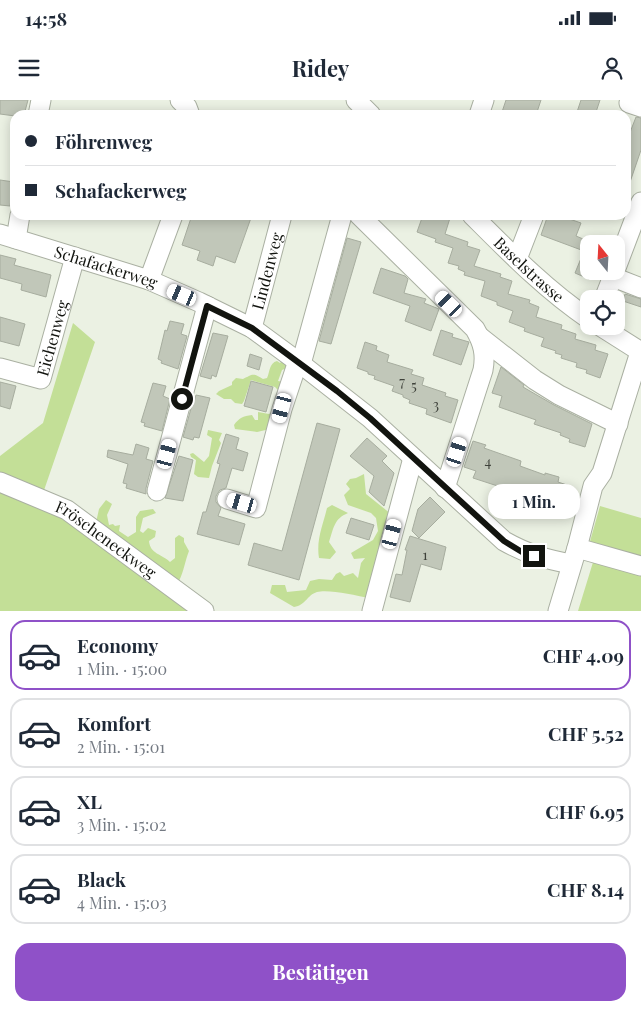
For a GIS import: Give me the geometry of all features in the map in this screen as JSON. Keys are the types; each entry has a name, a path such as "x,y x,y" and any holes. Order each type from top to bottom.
{"street":[{"path":"180,100 188,110"},
{"path":"356,100 366,110"},
{"path":"625,254 635,237 636,202"},
{"path":"8,237 17,220"},
{"path":"149,280 172,220"},
{"name":"Lindenweg","path":"252,328 281,220"},
{"path":"227,499 256,508 282,408 299,363 341,220"},
{"path":"364,220 475,329 480,337 484,352 483,370 445,488"},
{"name":"Baselstrasse","path":"477,220 517,259 569,306 580,313"},
{"path":"517,259 532,220"},
{"name":"Schafackerweg","path":"8,237 149,280 252,328 370,418 504,541 522,552 545,560 574,556 641,566"},
{"name":"Eichenweg","path":"0,368 41,379 76,257"},
{"path":"625,278 641,288"},
{"path":"157,491 207,306"},
{"path":"558,611 593,486 609,474 618,424 641,352 614,335"},
{"path":"480,337 535,380 559,395 618,424"},
{"path":"372,611 412,458"},
{"name":"Fröscheneckweg","path":"0,482 67,510 204,611"}],"green space":[{"path":"73,323 95,342 41,499 204,611 0,611 0,456 43,423"},
{"path":"277,361 280,363 282,361 292,366 282,370 278,381 284,382 280,392 275,387 251,380 242,404 235,403 231,399 224,399 216,394 232,385 236,378 243,379 250,375 256,375 263,379 267,378 271,366"},
{"path":"258,412 269,414 272,412 270,429 257,432 235,429 234,425 244,417 252,415 255,420 258,420"},
{"path":"208,430 222,433 219,440 221,443 209,478 198,477 194,474 196,460 190,454 193,453 204,462 209,456 212,438 207,435"},
{"path":"364,474 366,494 391,514 368,598 322,591 314,593 301,604 294,607 270,593 272,585 285,585 287,592 306,590 310,581 319,579 332,580 340,572 344,576 353,573 358,578 361,563 365,558 354,559 351,553 373,540 378,531 376,518 371,513 348,505 344,495 350,489 346,484 350,479"},
{"path":"106,500 112,504 107,515 109,525 120,525 119,531 128,537 136,532 136,517 140,511 153,509 156,513 143,518 140,531 143,533 148,528 156,531 155,537 149,541 150,545 154,551 170,562 175,558 175,538 179,535 184,538 189,551 179,581 95,527 99,509"},
{"path":"332,505 348,513 337,521 329,542 336,552 330,559 319,558 318,545 320,533 327,508"},
{"path":"600,506 641,518 641,559 589,545"},
{"path":"594,559 641,571 641,611 578,611"}],"building":[{"path":"0,100 28,100 25,110 10,110 10,115 0,114"},
{"path":"506,100 541,100 538,110 503,110"},
{"path":"581,100 600,100 597,110 578,110"},
{"path":"636,117 641,118 641,150 631,179 631,130"},
{"path":"0,180 10,181 10,206 0,205"},
{"path":"190,220 250,220 235,263 216,256 213,266 197,260 200,251 182,245"},
{"path":"421,220 449,220 445,234 468,242 467,246 480,250 474,266 501,274 500,277 512,281 508,294 530,300 529,303 539,307 536,317 562,325 561,329 576,334 575,339 596,345 595,350 608,354 600,378 586,373 587,370 576,367 577,363 561,358 562,355 555,353 556,351 541,346 544,338 524,331 525,328 509,322 513,311 481,296 485,281 464,275 465,272 458,269 459,266 448,263 453,248 435,242 436,239 417,232"},
{"path":"546,220 572,220 581,223 576,236 580,238 580,250 541,235"},
{"path":"347,238 361,242 331,344 319,341"},
{"path":"0,255 16,259 14,265 51,275 46,297 21,290 22,284 0,278"},
{"path":"580,261 580,275 575,273"},
{"path":"381,268 405,276 408,279 404,293 426,299 424,303 439,309 431,331 405,321 410,306 373,293"},
{"path":"625,294 641,299 641,307 625,302"},
{"path":"0,317 25,324 19,346 0,341"},
{"path":"170,321 184,324 181,334 187,336 178,369 161,363 162,361 158,359 165,330 167,331"},
{"path":"441,330 453,334 452,337 469,342 461,365 433,355"},
{"path":"213,333 228,336 216,377 212,375 211,379 200,376"},
{"path":"365,342 377,346 376,350 389,355 387,362 413,370 411,374 424,378 422,385 446,393 445,396 458,400 451,423 426,414 427,409 409,403 410,400 403,397 403,395 392,391 394,386 374,379 375,376 357,368"},
{"path":"250,354 262,358 259,370 247,366"},
{"path":"501,367 524,385 523,387 592,424 585,447 569,442 570,439 560,435 561,433 534,424 536,420 499,407 502,396 492,393"},
{"path":"251,381 273,387 266,412 244,406"},
{"path":"0,382 16,386 10,409 0,406"},
{"path":"153,383 166,386 163,396 170,399 162,431 144,426 145,423 141,422"},
{"path":"196,395 210,398 199,438 194,437 193,440 183,437"},
{"path":"317,423 340,429 299,580 248,565 254,543 282,551"},
{"path":"226,434 239,438 236,449 248,453 243,471 232,468 226,488 220,490 216,496 216,502 221,508 218,516 245,524 239,545 197,534 203,512 206,512 220,464 217,463"},
{"path":"367,438 387,456 382,461 394,473 384,506 369,492 374,476 350,456"},
{"path":"473,441 486,445 484,448 521,461 520,466 545,475 545,473 559,477 558,482 570,486 562,512 545,507 547,501 526,495 525,499 509,494 510,490 473,478 476,471 464,467"},
{"path":"136,444 149,448 146,459 153,461 146,494 126,488 127,484 123,483 128,464 107,457 108,450 133,455"},
{"path":"179,456 193,460 183,501 165,498"},
{"path":"430,497 445,512 419,538 412,531 418,509"},
{"path":"351,518 374,525 369,540 346,533"},
{"path":"410,536 446,547 441,570 421,564 410,602 390,597 396,574 402,575 407,550 405,550"}],"route":[{"path":"182,399 207,306 252,328 298,361 370,418 504,541 522,552 534,556"}]}
